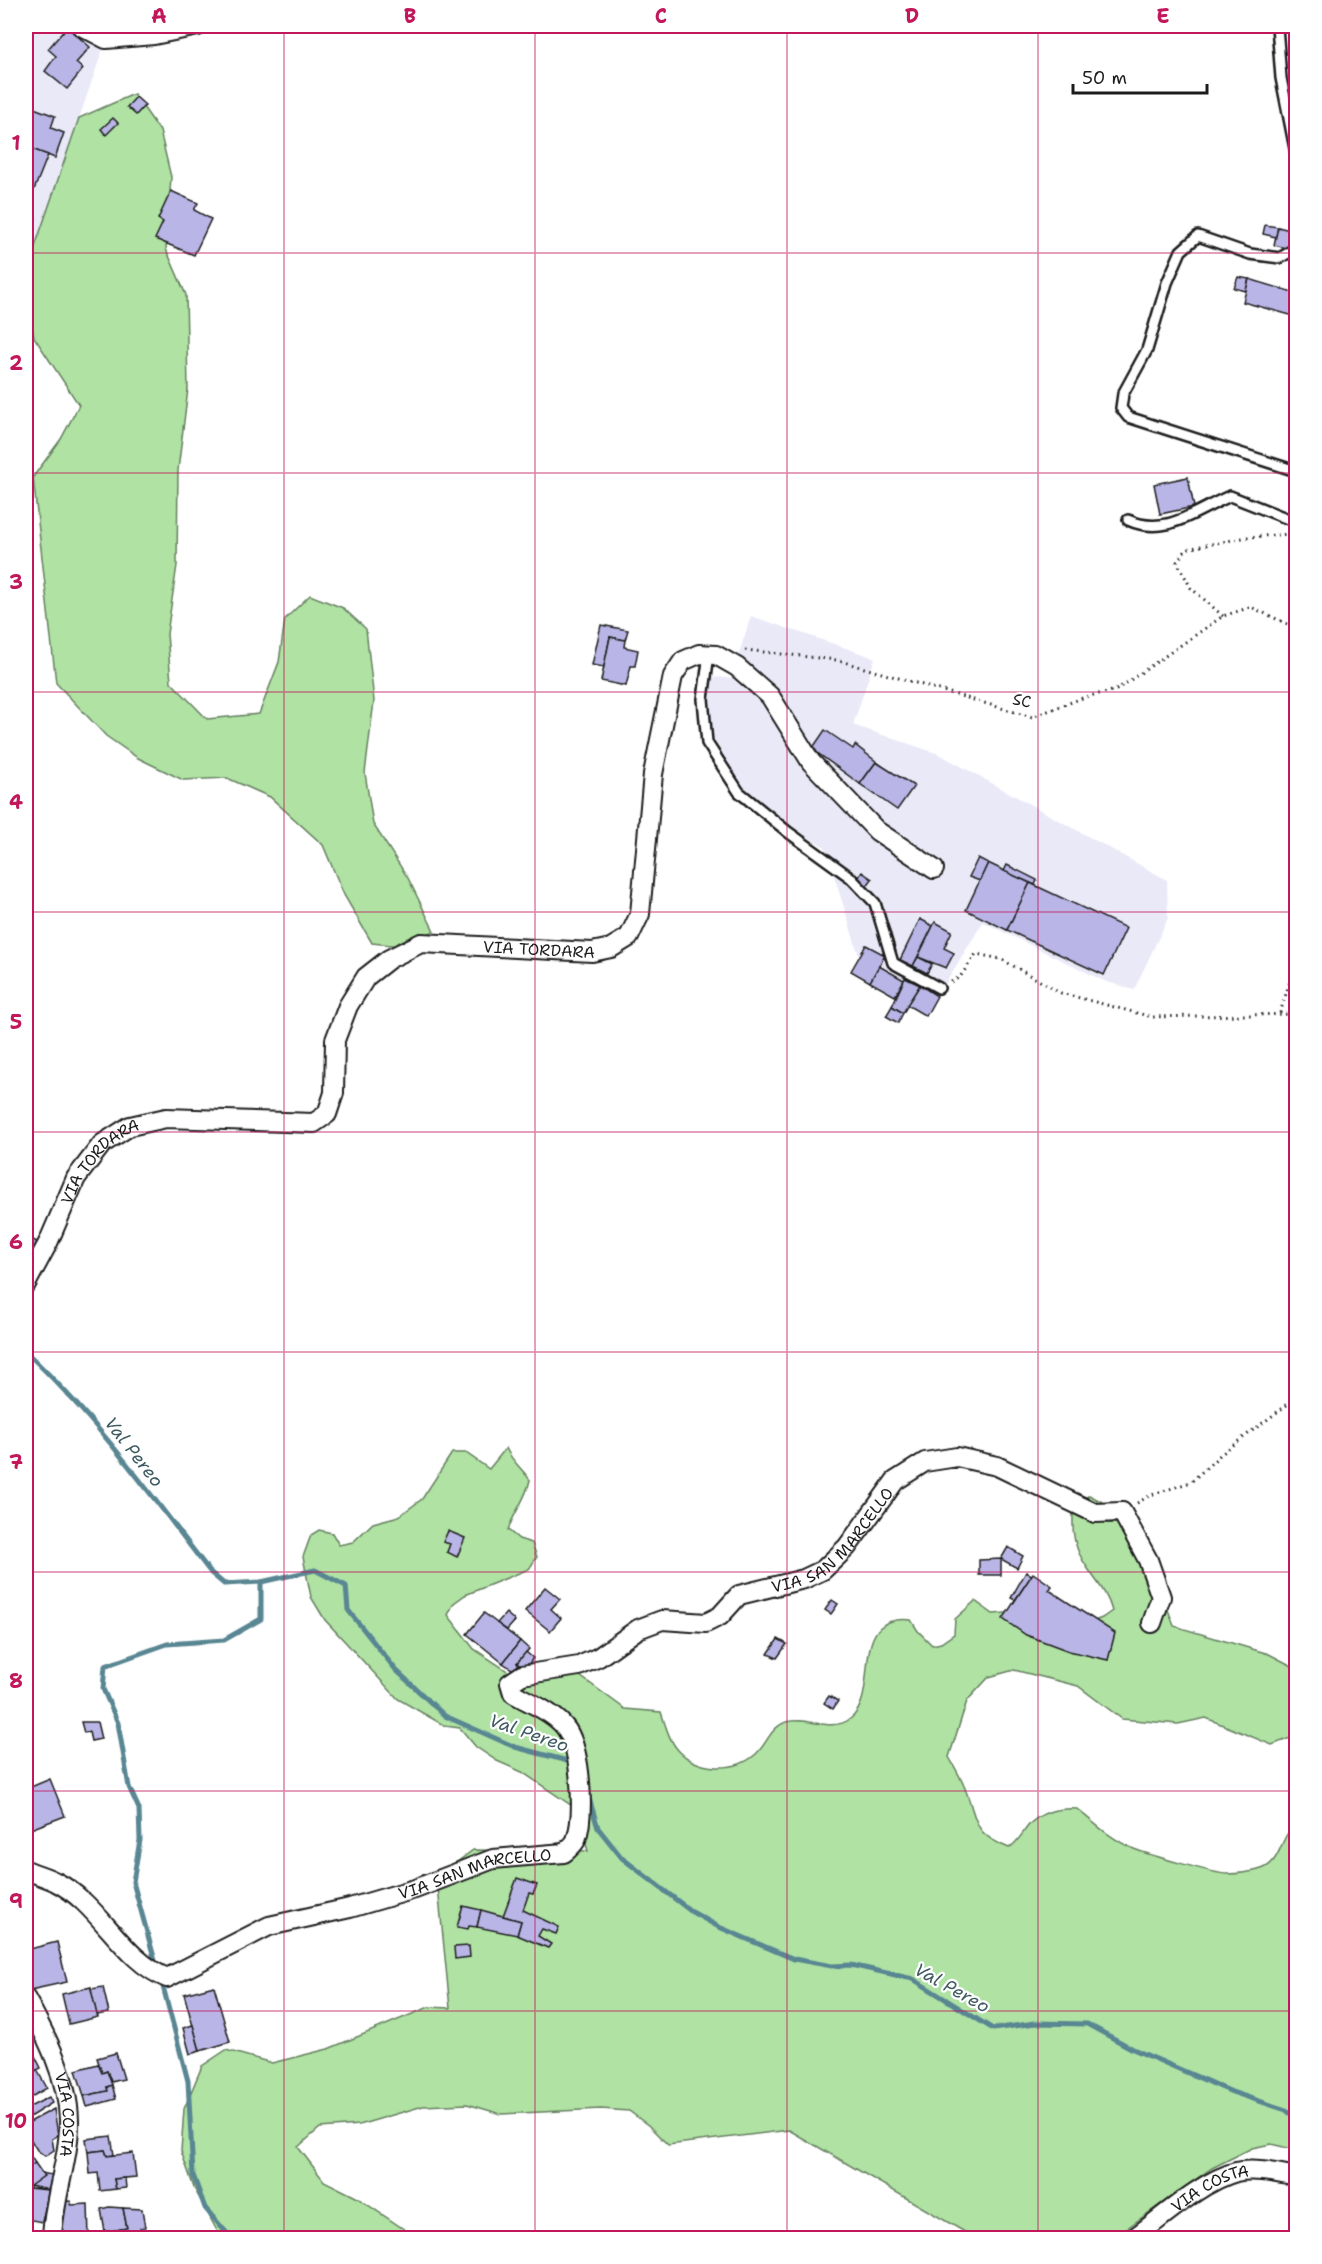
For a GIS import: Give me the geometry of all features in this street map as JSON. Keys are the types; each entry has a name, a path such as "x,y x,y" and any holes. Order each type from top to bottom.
{"street":[{"path":"81,26 106,39 154,35 198,26"},
{"name":"VIA TORDARA","path":"26,1284 48,1243 76,1178 102,1144 130,1126 166,1118 314,1122 327,1114 334,1094 335,1040 348,1006 366,977 389,959 421,944 592,952 610,948 629,937 640,914 653,774 673,676 683,661 699,654 712,655"},
{"path":"712,655 737,667 771,696 811,762 877,831 934,869"},
{"name":"VIA SAN MARCELLO","path":"26,1870 57,1882 95,1914 149,1971 167,1978 269,1926 393,1896 493,1859 564,1853 576,1841 581,1795 576,1757 567,1730 555,1719 513,1693 510,1683 522,1675 579,1666 599,1657 638,1629 662,1620 706,1623 720,1616 739,1595 804,1579 823,1570 847,1547 895,1481 925,1462 957,1457 997,1466 1095,1513 1122,1512"},
{"path":"1122,1512 1148,1560 1161,1597 1152,1623"},
{"name":"VIA COSTA","path":"26,1999 45,2033 63,2084 69,2120 64,2163 53,2209 52,2238"},
{"name":"VIA COSTA","path":"1134,2238 1157,2232 1211,2183 1237,2172 1277,2173 1296,2177"}],"lane":[{"path":"1277,26 1281,78 1296,154"},
{"path":"1296,248 1280,258 1250,254 1198,236 1181,251 1167,283 1147,350 1123,394 1121,408 1128,417 1296,471"},
{"path":"1128,520 1144,527 1178,522 1230,496 1296,522"},
{"path":"712,655 703,699 707,743 739,792 788,832 850,877 875,903 893,963 939,988"}],"path":[{"path":"1223,616 1191,588 1181,571 1177,562 1186,549 1248,537 1296,533"},
{"name":"SC","path":"712,655 745,650 837,660 1032,717 1085,697 1116,690 1223,616 1251,607 1296,628"},
{"path":"939,988 960,977 976,954 1001,959 1061,993 1152,1017 1296,1014"},
{"path":"1280,1013 1296,962"},
{"path":"1122,1512 1151,1494 1191,1482 1220,1455 1296,1398"}],"shaded area":[{"path":"26,26 96,26 107,37 26,273"},
{"path":"751,616 875,658 853,725 939,754 1167,880 1168,918 1134,990 1104,981 983,922 932,1006 861,962 825,847 784,824 727,777 705,743 699,727 699,706 704,691 713,677 731,678"}],"green space":[{"path":"134,94 160,131 171,177 166,249 186,295 188,389 178,470 177,565 167,634 171,682 207,719 259,714 279,662 285,619 310,595 343,608 366,629 374,701 365,773 373,824 408,878 434,931 401,946 372,943 344,895 323,845 270,797 227,778 183,780 138,758 106,736 56,683 33,477 61,439 79,405 34,337 26,296 26,273 79,118"},
{"path":"506,1448 530,1480 508,1530 519,1539 532,1543 537,1557 529,1569 465,1595 454,1603 448,1615 474,1649 524,1682 565,1665 625,1709 661,1712 670,1737 678,1750 686,1757 705,1766 727,1767 747,1760 760,1750 777,1727 787,1722 803,1721 835,1725 850,1719 859,1708 864,1692 872,1642 879,1629 891,1621 911,1620 932,1645 941,1643 954,1634 955,1619 975,1601 993,1614 1019,1612 1081,1626 1102,1618 1112,1611 1105,1594 1077,1548 1073,1510 1089,1495 1135,1519 1174,1626 1269,1654 1296,1668 1296,1736 1272,1745 1206,1718 1178,1724 1122,1719 1078,1686 1014,1670 989,1677 967,1701 949,1757 964,1787 978,1826 989,1838 1009,1848 1038,1817 1057,1810 1077,1809 1111,1836 1134,1849 1209,1871 1236,1874 1256,1871 1270,1864 1291,1829 1296,1825 1296,2150 1271,2144 1252,2148 1212,2168 1113,2238 975,2238 789,2130 668,2145 649,2126 629,2111 601,2109 501,2114 467,2104 423,2106 359,2125 320,2128 298,2147 324,2181 356,2197 417,2238 221,2238 194,2188 181,2151 184,2109 202,2066 226,2050 272,2063 328,2049 429,2007 450,2008 437,1877 473,1850 588,1851 575,1808 522,1772 497,1761 476,1747 460,1728 445,1726 398,1699 325,1620 311,1597 303,1557 311,1535 319,1530 332,1533 339,1545 353,1542 373,1523 399,1516 422,1499 452,1453 466,1453 489,1469"}],"building":[{"path":"67,27 90,47 76,63 83,69 67,89 45,71 56,56 48,49"},
{"path":"136,97 145,105 136,115 127,107"},
{"path":"26,105 55,116 51,128 64,133 55,158 26,147"},
{"path":"113,118 118,123 106,135 101,129"},
{"path":"26,147 48,155 26,210"},
{"path":"171,191 198,203 194,210 211,219 194,255 155,239 163,222 158,219"},
{"path":"1265,225 1278,227 1276,237 1263,234"},
{"path":"1278,227 1294,231 1290,249 1274,245"},
{"path":"1238,277 1249,279 1246,291 1234,288"},
{"path":"1249,279 1296,293 1294,316 1243,302"},
{"path":"1188,477 1194,507 1160,514 1154,484"},
{"path":"601,625 628,630 625,640 610,637 604,667 592,665"},
{"path":"610,637 625,640 624,647 638,650 635,666 631,666 626,686 601,681"},
{"path":"825,730 853,749 855,745 886,769 876,762 860,784 812,749"},
{"path":"876,762 914,786 897,810 860,784"},
{"path":"26,782 28,782 29,823 26,823"},
{"path":"978,858 988,863 980,881 969,877"},
{"path":"988,863 1030,883 1007,930 966,910"},
{"path":"1007,865 1037,880 1035,885 1004,871"},
{"path":"862,872 872,879 866,887 856,881"},
{"path":"1030,883 1126,928 1104,975 1007,930"},
{"path":"920,919 933,926 913,966 900,960"},
{"path":"935,922 952,931 944,948 954,953 946,968 918,957"},
{"path":"866,945 885,955 870,982 851,971"},
{"path":"918,957 932,964 927,973 913,966"},
{"path":"879,966 904,980 895,996 870,982"},
{"path":"905,978 920,985 903,1013 892,1006"},
{"path":"920,985 937,996 926,1016 907,1005"},
{"path":"892,1006 903,1013 898,1023 886,1016"},
{"path":"26,1236 37,1242 26,1265"},
{"path":"448,1531 465,1538 457,1557 447,1552 450,1544 443,1542"},
{"path":"1008,1547 1023,1556 1017,1568 1001,1559"},
{"path":"1001,1559 1001,1575 979,1575 979,1560"},
{"path":"1026,1572 1032,1575 1015,1600 1011,1598"},
{"path":"1033,1573 1052,1586 1049,1590 1115,1633 1108,1660 1069,1651 1026,1635 1003,1619"},
{"path":"545,1587 560,1599 551,1609 561,1618 550,1631 525,1611"},
{"path":"832,1600 838,1604 831,1614 825,1610"},
{"path":"484,1613 520,1641 503,1663 467,1634"},
{"path":"506,1613 515,1621 507,1630 497,1623"},
{"path":"778,1639 787,1644 777,1658 768,1654"},
{"path":"520,1641 529,1649 517,1663 521,1667 512,1669 503,1663"},
{"path":"526,1652 533,1658 528,1665 521,1667 517,1663"},
{"path":"829,1696 838,1701 833,1709 824,1703"},
{"path":"81,1722 97,1722 101,1739 91,1741 89,1732 84,1733"},
{"path":"50,1779 65,1816 28,1830 26,1789"},
{"path":"517,1878 537,1885 533,1894 529,1893 523,1910 559,1927 556,1934 542,1929 538,1936 551,1944 548,1948 517,1935 521,1921 503,1916"},
{"path":"463,1906 481,1910 477,1927 469,1926 468,1929 457,1927"},
{"path":"481,1910 521,1921 517,1935 477,1927"},
{"path":"57,1942 67,1982 30,1990 26,1971 26,1950"},
{"path":"469,1946 470,1957 455,1959 454,1947"},
{"path":"214,1986 230,2042 200,2051 184,1994"},
{"path":"91,1987 98,2017 69,2024 62,1994"},
{"path":"103,1987 109,2013 97,2015 91,1989"},
{"path":"193,2025 200,2051 190,2054 183,2028"},
{"path":"33,2052 41,2068 26,2076 26,2055"},
{"path":"116,2053 124,2079 111,2082 107,2071 102,2073 97,2058"},
{"path":"98,2064 102,2073 107,2071 112,2085 107,2087 108,2091 84,2096 76,2070"},
{"path":"37,2070 47,2088 26,2100 26,2076"},
{"path":"112,2085 116,2099 87,2107 84,2096 108,2091 107,2087"},
{"path":"49,2097 52,2103 28,2118 26,2109"},
{"path":"54,2109 58,2135 52,2139 54,2150 45,2156 37,2150 26,2132 26,2124"},
{"path":"111,2136 114,2155 107,2156 105,2150 88,2152 86,2139"},
{"path":"26,2149 35,2163 26,2169"},
{"path":"105,2150 107,2156 133,2153 136,2177 114,2179 116,2189 100,2191 98,2173 90,2174 88,2152"},
{"path":"35,2163 44,2176 28,2188 26,2169"},
{"path":"41,2173 52,2175 49,2190 30,2186 44,2176"},
{"path":"125,2178 126,2188 116,2189 114,2179"},
{"path":"26,2185 28,2188 49,2190 42,2222 26,2219"},
{"path":"71,2201 71,2205 88,2204 89,2238 59,2238 57,2202"},
{"path":"123,2208 127,2228 105,2232 101,2209"},
{"path":"123,2208 142,2209 145,2227 140,2228 141,2234 107,2238 105,2232 127,2228"}],"waterway":[{"name":"Val Pereo","path":"26,1352 52,1377 100,1431 211,1573 224,1584 261,1582 315,1570 346,1586 348,1610 396,1670 445,1716 515,1747 575,1763"},
{"path":"157,1968 133,1882 140,1840 139,1809 129,1787 118,1723 103,1689 105,1666 167,1644 224,1640 261,1619 261,1582"},
{"name":"Val Pereo","path":"588,1795 598,1828 622,1858 692,1912 719,1927 794,1959 832,1966 851,1965 913,1979 993,2029 1035,2023 1087,2024 1133,2049 1232,2092 1286,2110 1296,2118"},
{"path":"161,1979 188,2081 193,2175 205,2208 231,2238"}]}
